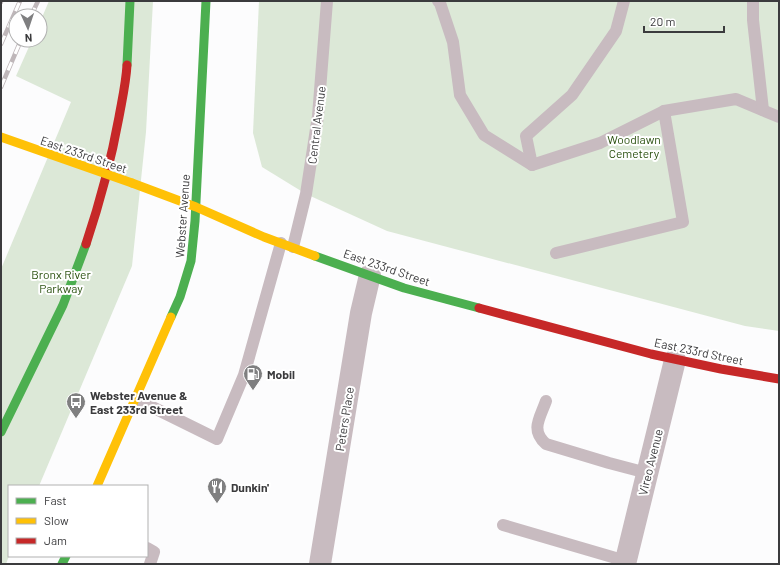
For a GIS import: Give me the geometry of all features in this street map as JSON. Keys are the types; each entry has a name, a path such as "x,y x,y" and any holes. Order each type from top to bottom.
{"main road":[{"path":"1,432 66,298 85,248 102,195 115,139 126,80 130,1"},
{"name":"Webster Avenue","path":"97,485 184,286 191,261 196,207 206,1"},
{"name":"East 233rd Street","path":"1,137 132,183 196,207 281,243 404,288 675,360 721,370 779,379"}],"street":[{"name":"Peters Place","path":"320,564 361,313 370,275"},
{"name":"Vireo Avenue","path":"626,562 675,360"}],"lane":[{"name":"Central Avenue","path":"293,247 306,194 318,116 327,1"},
{"path":"438,1 453,42 460,94 484,135 532,164 600,143 664,111 736,99 779,117"},
{"path":"532,164 526,136 572,95 616,31 624,1"},
{"path":"753,1 753,20 763,110"},
{"path":"556,253 683,222 664,111"},
{"path":"136,399 217,439 244,375 281,243"},
{"path":"546,402 537,426 537,432 540,439 546,444 647,473"},
{"path":"503,526 626,562"},
{"path":"148,549 154,552 150,564"}],"green space":[{"name":"Bronx River Parkway","path":"49,1 153,1 146,132 132,266 39,485 8,485 9,557 6,564 1,564 1,269 71,102 16,76 28,48 48,48 48,8 46,8"},
{"name":"Woodlawn Cemetery","path":"259,1 779,1 779,331 745,326 387,231 306,194 262,167 253,133"}],"railway":[{"path":"1,44 20,1"},
{"path":"35,8 38,1"},
{"path":"1,87 18,48"}],"traffic: fast":[{"path":"127,65 130,1"},
{"path":"171,317 180,297 191,261 195,221 206,1"},
{"path":"1,432 63,305 86,244"},
{"path":"315,256 404,288 479,308"},
{"path":"62,564 66,557"}],"traffic: slow":[{"path":"1,137 132,183"},
{"path":"132,183 196,207 264,237 315,256"},
{"path":"97,485 171,317"}],"traffic: jam":[{"path":"86,244 109,165 124,91 127,65"},
{"path":"479,308 651,354 721,369 779,379"}],"place":[{"name":"Mobil","path":"253,391"},
{"name":"Webster Avenue & East 233rd Street","path":"76,419"},
{"name":"Dunkin'","path":"217,504"}]}
